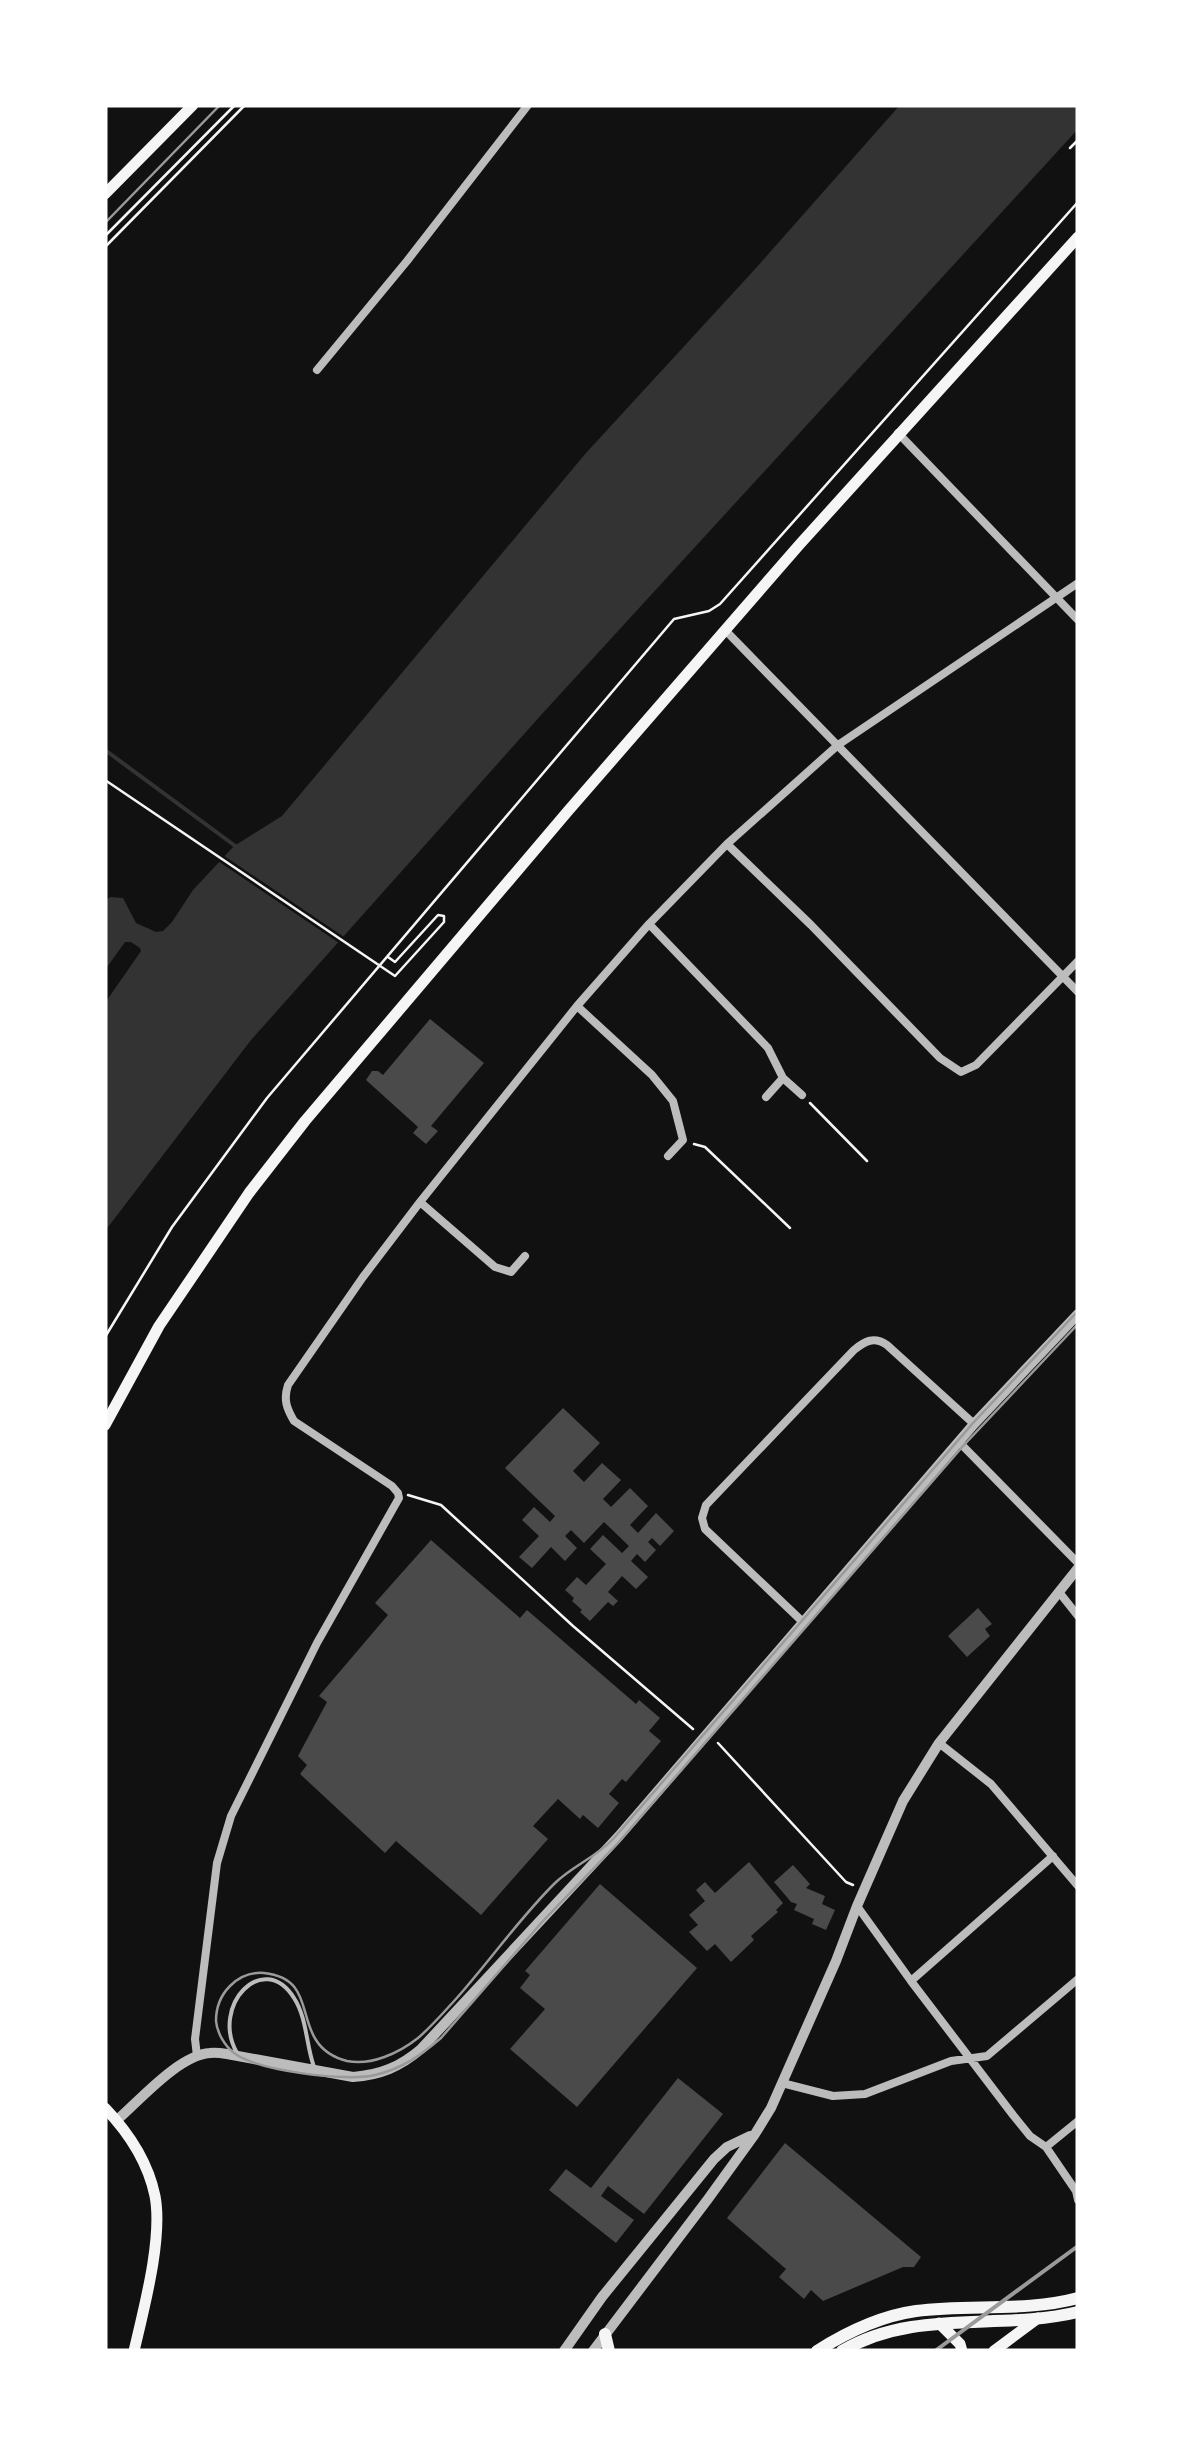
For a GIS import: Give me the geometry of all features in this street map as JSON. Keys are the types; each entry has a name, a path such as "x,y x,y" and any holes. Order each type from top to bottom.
{"main road":[{"path":"105,194 193,105"},
{"path":"105,1425 159,1326 249,1193 304,1121 898,433 1078,236"},
{"path":"105,2108 136,2147 149,2176 156,2211 148,2286 134,2351"},
{"path":"842,2351 881,2332 939,2318 1078,2298"},
{"path":"817,2351 848,2332 915,2311 939,2318 998,2320 1078,2312"},
{"path":"939,2318 961,2347"},
{"path":"994,2351 1038,2318"},
{"path":"605,2334 609,2351"}],"street":[{"path":"318,370 528,105"},
{"path":"898,433 1078,620"},
{"path":"197,2056 217,1863 231,1816 398,1495 392,1486 294,1422 286,1408 288,1386 420,1202 576,1006 728,844 838,745 1078,584"},
{"path":"726,631 1078,992"},
{"path":"728,844 812,924 932,1050 960,1072 976,1065 1078,961"},
{"path":"650,924 768,1048 783,1078 802,1095"},
{"path":"576,1006 652,1075 673,1102 683,1140 668,1156"},
{"path":"766,1097 783,1078"},
{"path":"420,1202 495,1267 511,1272 524,1256"},
{"path":"117,2120 181,2064 197,2056 239,2056 352,2077 395,2068 422,2049 611,1846 974,1424 1078,1314"},
{"path":"804,1623 705,1529 702,1518 706,1506 867,1340 887,1345 974,1424"},
{"path":"594,2351 771,2108 903,1801 939,1743 1078,1565 959,1442"},
{"path":"1060,1592 1078,1616"},
{"path":"939,1743 991,1784 1078,1886"},
{"path":"911,1982 1053,1856"},
{"path":"857,1906 1030,2136 1046,2147 1078,2200"},
{"path":"782,2083 833,2096 865,2094 951,2061 987,2056 1078,1979"},
{"path":"1046,2147 1078,2122"},
{"path":"564,2351 602,2297 714,2158 726,2147 755,2134"}],"lane":[{"path":"239,2056 230,2031 235,2001 242,1988 269,1981 287,1988 296,2002 315,2072"}],"path":[{"path":"105,236 235,105"},
{"path":"105,247 245,105"},
{"path":"1070,148 1078,140"},
{"path":"105,1337 172,1226 267,1098 674,619 720,604 1078,202"},
{"path":"105,780 395,976 445,917 438,916 395,962 386,956"},
{"path":"802,1095 867,1160"},
{"path":"683,1140 705,1147 790,1228"},
{"path":"398,1495 441,1505 692,1728 716,1741 846,1882 864,1890"}],"shaded area":[{"path":"900,105 1078,105 1078,129 542,714 251,1040 105,1231 105,1003 141,951 125,942 105,970 105,901 110,897 123,898 136,923 163,931 193,890 234,846 282,816 586,453"}],"pier":[{"path":"220,853 347,939 342,945 215,859"}],"building":[{"path":"430,1019 484,1063 431,1126 438,1131 426,1144 413,1133 418,1127 366,1080 372,1071 383,1075"},
{"path":"563,1408 600,1443 573,1471 584,1482 602,1463 621,1480 603,1499 611,1507 630,1488 648,1506 630,1525 638,1533 656,1513 674,1531 660,1546 652,1538 648,1542 656,1550 645,1562 637,1554 631,1561 648,1577 636,1589 622,1576 608,1592 618,1601 613,1606 608,1602 590,1621 565,1590 577,1577 586,1585 606,1564 590,1549 603,1535 622,1553 629,1546 604,1522 584,1543 571,1530 565,1536 577,1548 565,1561 551,1547 532,1568 519,1557 539,1536 522,1520 534,1507 550,1522 555,1516 505,1468"},
{"path":"431,1540 520,1618 527,1610 636,1704 639,1700 660,1718 649,1731 661,1741 626,1782 622,1779 609,1794 619,1803 598,1828 583,1815 580,1819 558,1799 533,1826 548,1839 481,1915 396,1841 385,1853 300,1774 307,1765 298,1756 327,1702 319,1696 388,1615 375,1603"},
{"path":"978,1608 992,1624 985,1629 990,1636 967,1657 948,1636"},
{"path":"749,1862 783,1903 731,1962 715,1944 707,1951 689,1932 698,1925 689,1915 705,1901 696,1890 705,1882 715,1893"},
{"path":"793,1865 810,1884 806,1888 825,1896 822,1904 835,1910 826,1930 794,1910 797,1904 774,1882"},
{"path":"600,1884 697,1968 577,2107 510,2049 545,2009 520,1988 530,1975 525,1971"},
{"path":"678,2078 723,2114 644,2214 608,2186 601,2196 634,2220 616,2243 549,2190 566,2169 591,2188"},
{"path":"785,2143 921,2257 914,2267 903,2267 823,2301 811,2290 804,2299 779,2277 786,2269 727,2218"}],"waterway":[{"path":"105,750 238,848"}],"tram line":[{"path":"105,223 220,105"},
{"path":"1078,1311 973,1423 614,1838 554,1884 418,2038 375,2060 356,2062 338,2058 316,2040 301,1999 289,1982 259,1973 237,1980 220,2002 217,2026 228,2047 246,2059 282,2070 362,2077 402,2065 441,2038 543,1921 618,1843 963,1446 1078,1324"}],"railway":[{"path":"935,2351 1078,2246"}]}
